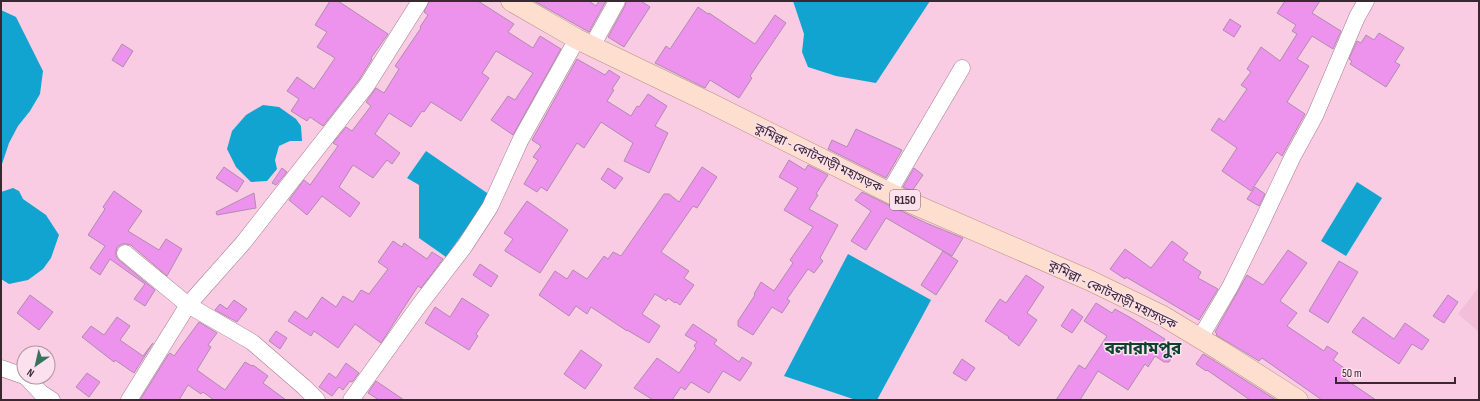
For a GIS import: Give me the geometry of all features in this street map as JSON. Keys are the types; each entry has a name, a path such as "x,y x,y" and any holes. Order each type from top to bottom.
{"main road":[{"name":"কুমিল্লা - কোটবাড়ী মহাসড়ক","path":"511,1 585,42 889,192 1091,281 1163,316 1200,338 1294,399"}],"street":[{"path":"129,400 188,305 243,243 362,91 420,1"},
{"path":"351,400 420,304 464,247 490,207 521,139 585,42 617,1"},
{"path":"1200,338 1230,287 1292,158 1315,116 1357,17 1366,1"},
{"path":"889,192 962,68"},
{"path":"125,253 188,305 252,342 317,400"},
{"path":"1,368 16,373"},
{"path":"33,385 41,393 52,400"}],"shaded area":[{"path":"1479,287 1479,332 1458,314"}],"water":[{"path":"793,1 930,1 876,83 836,76 808,67 802,52 804,34"},
{"path":"1,10 16,17 43,71 40,94 30,111 18,126 9,143 1,167"},
{"path":"263,105 279,107 296,119 301,126 302,141 290,141 279,146 275,160 277,169 267,181 251,182 236,167 227,149 232,131 246,115"},
{"path":"426,151 490,195 446,257 419,238 419,185 407,178"},
{"path":"1357,182 1382,198 1346,256 1321,241"},
{"path":"13,188 19,191 23,199 46,215 59,235 51,258 43,269 28,280 9,284 1,279 1,192"},
{"path":"848,254 931,300 877,400 856,400 784,376"}],"building":[{"path":"330,1 338,1 388,34 371,58 372,59 359,80 323,126 310,117 307,121 291,111 299,99 287,91 297,77 314,89 335,58 317,47 327,32 315,25"},
{"path":"429,1 478,1 514,24 508,32 533,48 540,36 561,49 513,135 491,120 508,96 515,100 533,73 496,51 482,73 489,78 461,121 431,102 424,112 422,111 411,127 389,113 375,134 400,153 392,164 387,160 373,178 353,165 339,187 360,203 350,217 322,196 307,215 289,200 304,180 310,185 338,146 333,143 346,127 352,131 371,106 366,102 376,88 384,93 399,69 395,66 428,15 424,12"},
{"path":"534,1 589,1 596,6 599,1 606,1 589,32"},
{"path":"626,1 641,1 650,7 624,47 608,37 625,6"},
{"path":"1285,1 1320,1 1312,13 1341,31 1333,49 1312,36 1297,59 1309,66 1287,102 1305,114 1282,156 1277,152 1251,191 1222,171 1237,148 1211,130 1219,118 1224,122 1247,89 1241,85 1251,72 1247,69 1261,47 1280,61 1297,34 1292,31 1296,25 1277,13"},
{"path":"698,7 755,44 775,15 786,23 750,76 752,78 739,98 710,80 705,88 655,63 666,46 670,49"},
{"path":"1230,19 1241,26 1234,37 1223,30"},
{"path":"1379,33 1404,48 1395,62 1400,65 1386,87 1350,64 1352,61 1349,59 1357,41 1361,43 1366,35 1374,40"},
{"path":"122,44 133,51 123,67 112,60"},
{"path":"577,59 605,75 609,70 620,77 612,89 614,90 607,101 631,116 637,106 639,107 648,94 667,106 655,126 668,133 649,173 624,161 633,143 601,122 584,148 577,143 547,191 541,187 537,192 524,184 538,160 533,157 541,146 532,140"},
{"path":"856,129 902,150 886,178 828,149 832,140 847,147"},
{"path":"789,160 805,170 808,165 828,175 816,194 818,195 809,209 838,225 820,258 823,261 814,273 808,269 787,299 790,301 782,313 772,307 753,335 738,326 738,321 755,295 754,294 761,282 774,291 793,263 790,260 813,227 784,210 798,188 779,177"},
{"path":"224,167 244,181 237,192 216,178"},
{"path":"702,167 717,177 697,208 693,206 661,252 689,271 684,278 694,285 680,305 668,298 666,301 655,294 642,314 660,326 649,343 627,331 591,307 587,314 576,306 569,316 539,295 555,271 567,279 573,270 587,279 604,256 608,259 613,252 621,256 664,194 669,194 679,202"},
{"path":"282,168 287,172 276,185 272,183"},
{"path":"608,168 623,178 615,189 601,179"},
{"path":"914,168 923,175 912,191 903,187"},
{"path":"1255,187 1265,194 1259,206 1247,199"},
{"path":"114,191 142,211 128,231 159,250 166,239 182,249 167,276 131,245 122,244 117,247 116,256 119,260 155,290 145,306 134,299 145,284 110,259 100,275 90,268 105,246 88,235 105,209 103,207"},
{"path":"862,192 926,223 963,238 952,256 886,218 866,250 851,241 871,211 855,200"},
{"path":"254,193 256,208 217,215 216,212"},
{"path":"527,201 568,230 540,273 505,251 513,239 504,233"},
{"path":"393,241 402,247 404,243 427,259 432,252 443,259 421,288 418,286 381,343 355,324 338,348 314,331 311,336 288,321 295,311 307,319 322,297 336,307 343,296 353,302 361,290 369,294 388,269 378,262"},
{"path":"1172,241 1188,253 1183,260 1201,272 1198,278 1218,289 1199,320 1126,277 1125,279 1110,269 1125,249 1151,268"},
{"path":"1288,250 1307,263 1280,301 1297,313 1287,326 1324,351 1327,346 1338,353 1333,360 1347,370 1342,377 1376,400 1322,400 1262,358 1259,361 1216,335 1217,334 1215,332 1247,275 1263,285"},
{"path":"943,251 958,261 936,295 921,285"},
{"path":"1339,261 1358,272 1328,323 1309,311"},
{"path":"480,264 498,276 491,287 473,275"},
{"path":"1026,275 1044,287 1027,313 1037,320 1019,346 1008,338 1009,337 985,321 1000,299 1006,303"},
{"path":"30,295 53,312 39,330 17,313"},
{"path":"1448,295 1458,302 1444,323 1433,316"},
{"path":"462,298 489,315 476,334 478,336 469,350 425,323 435,307 450,317"},
{"path":"234,300 247,309 237,322 215,310 220,304 227,309"},
{"path":"1096,303 1112,313 1115,309 1165,339 1162,344 1175,352 1169,362 1164,362 1155,356 1148,367 1145,364 1128,390 1098,371 1080,400 1056,400 1079,365 1085,369 1107,336 1084,321"},
{"path":"1072,309 1083,317 1072,333 1061,326"},
{"path":"117,317 130,326 120,340 143,356 153,343 134,373 115,360 114,362 82,337 91,326 104,335"},
{"path":"1363,317 1394,339 1405,323 1429,340 1422,350 1412,344 1399,364 1352,332"},
{"path":"199,322 217,333 208,345 211,347 197,370 225,390 245,362 252,366 253,365 268,376 263,383 286,400 214,400 203,392 201,394 188,385 179,400 140,400 168,355 170,353 174,356"},
{"path":"693,324 717,340 714,344 739,362 742,357 752,363 740,381 723,371 709,393 691,382 685,390 681,387 672,400 653,400 634,388 657,358 679,373 696,348 694,346 697,342 685,335"},
{"path":"276,331 287,338 280,349 269,341"},
{"path":"581,350 602,365 585,389 564,374"},
{"path":"1203,354 1276,400 1250,400 1196,364"},
{"path":"962,359 975,368 966,381 953,373"},
{"path":"346,363 359,373 343,390 339,387 332,396 319,387 329,373 336,378"},
{"path":"87,373 100,382 89,397 76,387"},
{"path":"376,381 404,400 379,400 368,393"}],"district":[{"name":"বলারামপুর","path":"1143,348"}]}
